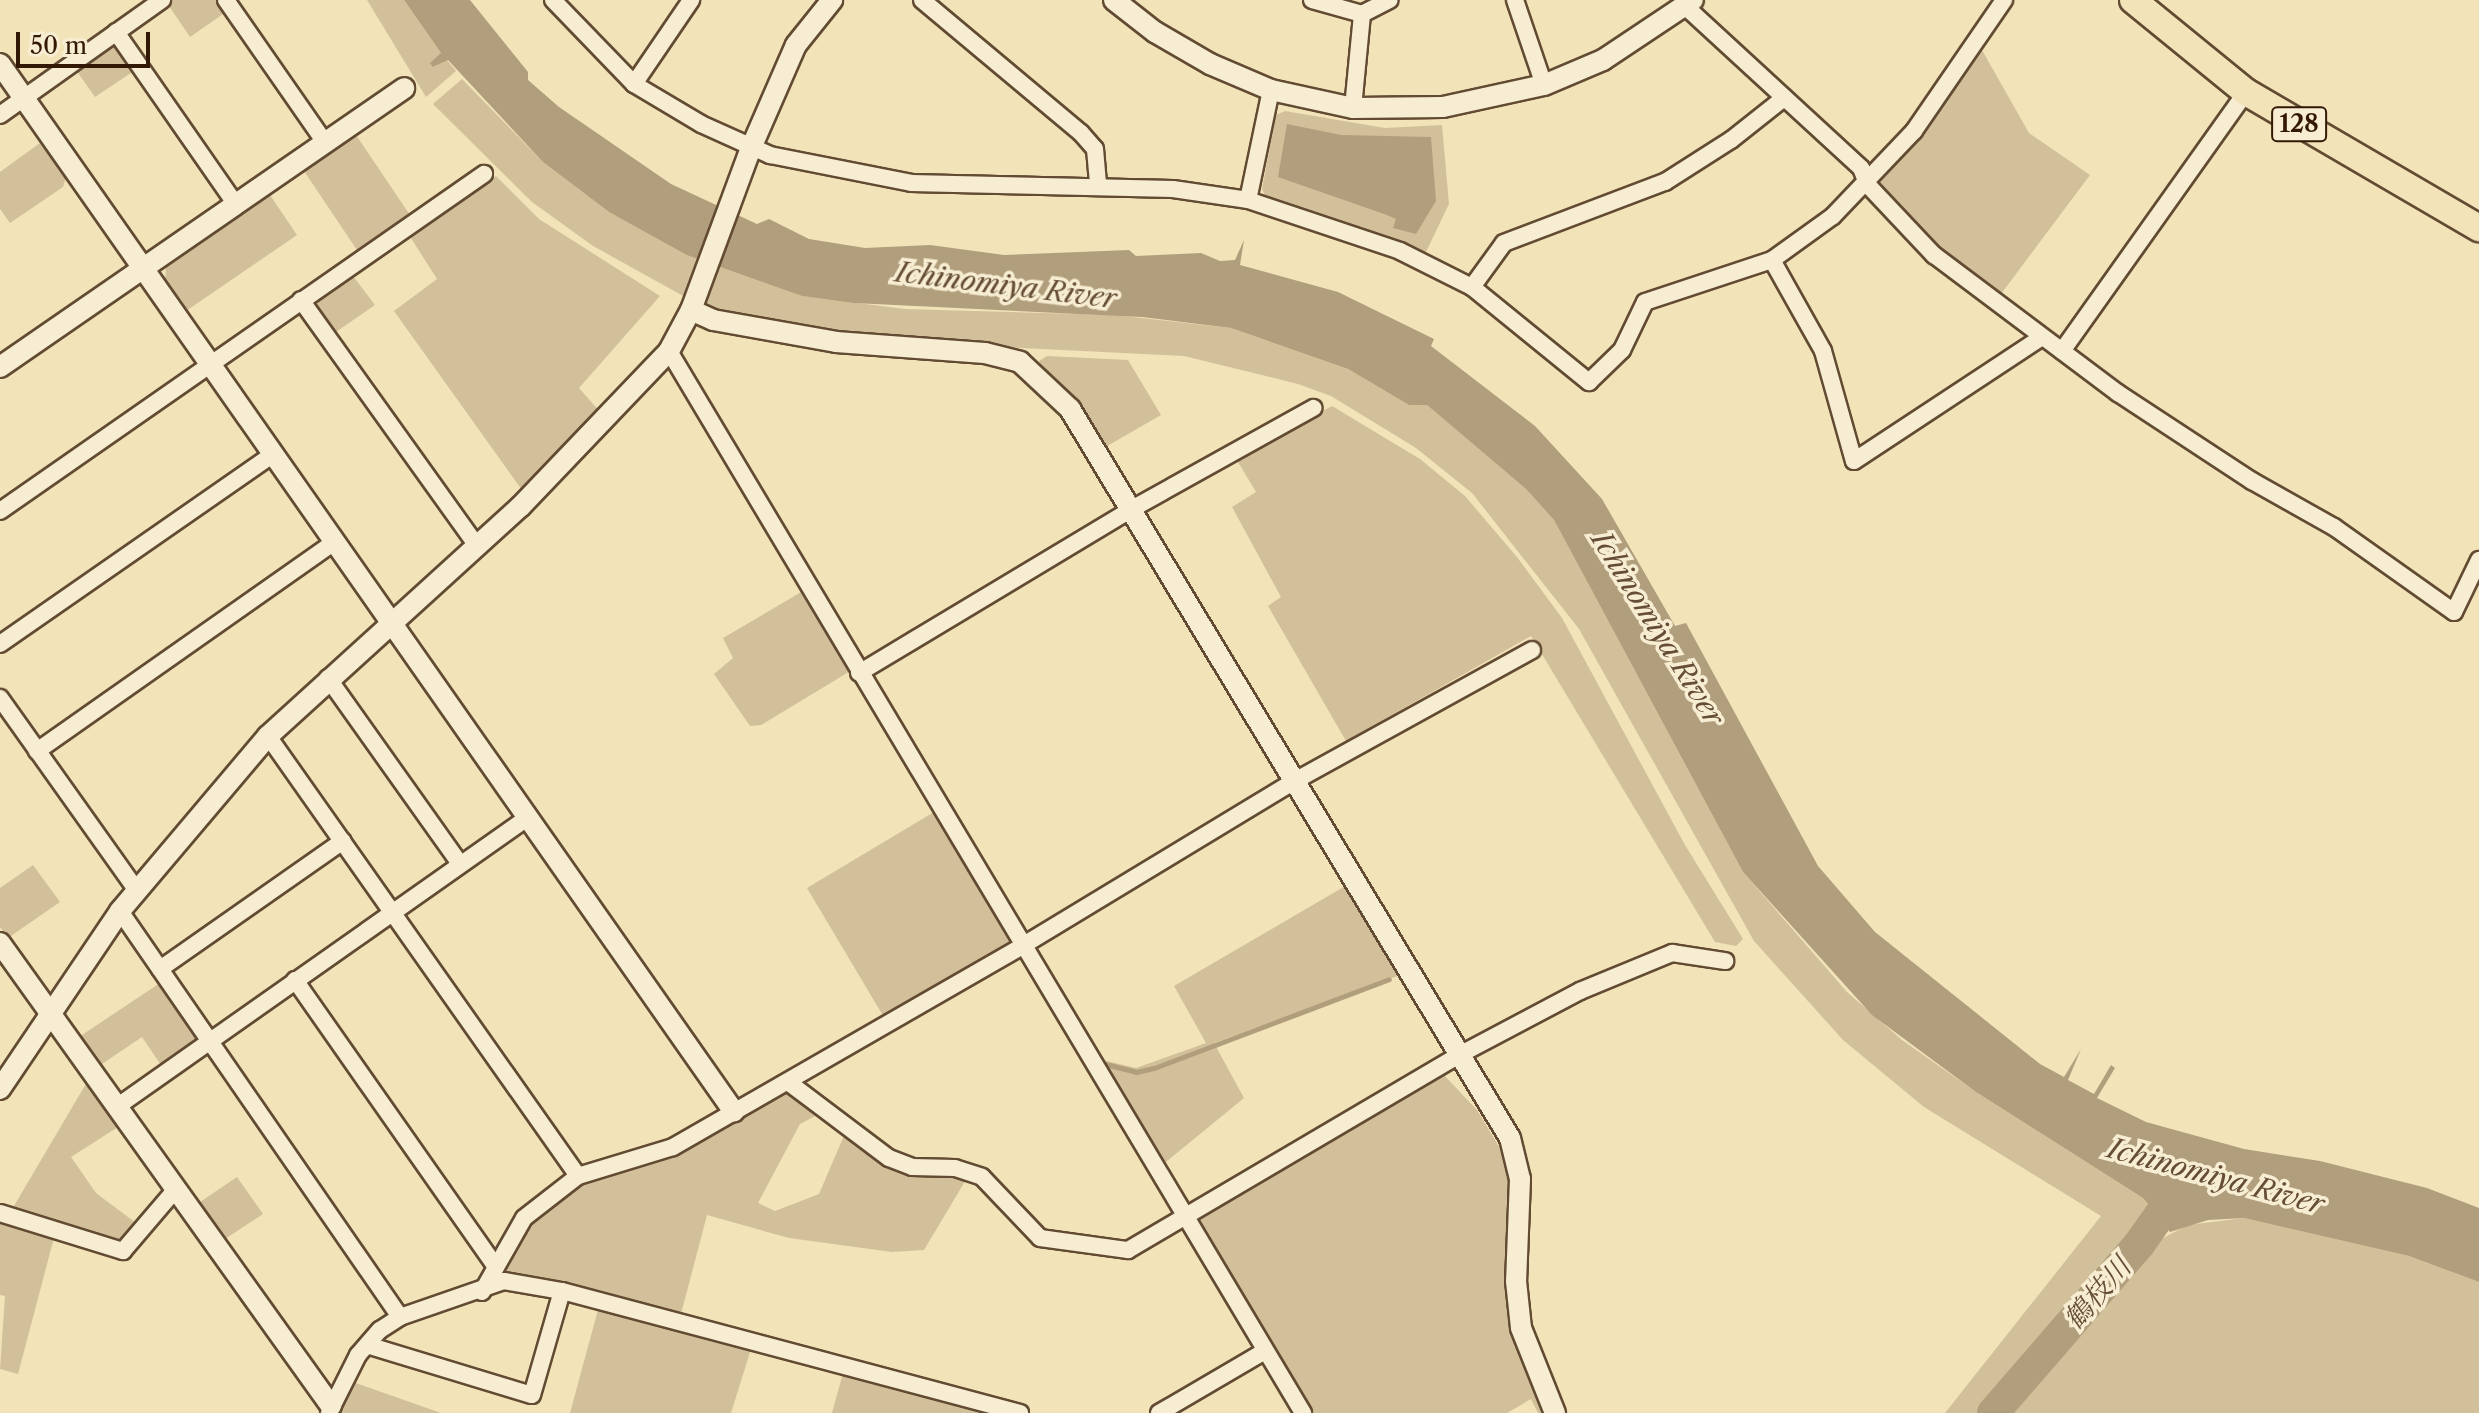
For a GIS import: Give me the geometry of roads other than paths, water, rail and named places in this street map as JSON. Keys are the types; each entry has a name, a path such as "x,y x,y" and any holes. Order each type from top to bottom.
{"highway":[{"name":"128","path":"2133,0 2246,92 2479,228"}],"street":[{"path":"0,115 162,0"},
{"path":"226,0 324,141"},
{"path":"553,0 634,84 751,148 839,172 911,183 1020,189 1098,185 1248,200 1400,251 1472,287 1589,382 1622,350 1645,302 1772,260 1867,184 1914,131 2004,0"},
{"path":"634,84 691,0"},
{"path":"0,1089 49,1009 120,911 268,736 328,678 477,546 669,351 691,310 751,148 796,45 832,0"},
{"path":"922,0 1081,133 1095,149 1098,185"},
{"path":"1114,0 1210,64 1271,90 1353,108 1443,107 1544,85 1603,60 1690,3 1784,98 1861,168 1867,184 1934,255 2042,337 2194,444 2334,527 2454,612 2479,560"},
{"path":"1312,0 1362,14 1390,0"},
{"path":"1515,0 1544,85"},
{"path":"1353,108 1362,14"},
{"path":"116,32 235,203"},
{"path":"0,64 734,1112"},
{"path":"0,367 404,88"},
{"path":"1248,200 1271,90"},
{"path":"2062,351 2246,92"},
{"path":"1472,287 1504,243 1518,235 1610,206 1665,182 1731,140 1784,98"},
{"path":"0,511 484,174"},
{"path":"1772,260 1823,351 1854,461 2042,337"},
{"path":"301,300 477,546"},
{"path":"691,310 713,320 836,342 985,353 1020,362 1070,409 1510,1138 1520,1179 1516,1281 1521,1328 1555,1413"},
{"path":"669,351 1303,1413"},
{"path":"859,673 1130,510 1313,408"},
{"path":"0,644 272,455"},
{"path":"37,751 333,543"},
{"path":"482,1292 524,1218 578,1176 673,1147 1022,946 1293,782 1532,650"},
{"path":"328,678 460,864"},
{"path":"0,698 137,891"},
{"path":"268,736 578,1176"},
{"path":"118,1106 527,818"},
{"path":"160,969 343,841"},
{"path":"120,911 400,1317"},
{"path":"0,943 330,1410 367,1345 400,1317 482,1292 504,1281 562,1291 1020,1413"},
{"path":"788,1082 889,1158 912,1167 955,1168 982,1177 1040,1238 1128,1250 1461,1054 1580,991 1672,953 1725,961"},
{"path":"295,980 496,1267"},
{"path":"0,1213 123,1251 176,1189"},
{"path":"367,1345 532,1395 562,1291"},
{"path":"1159,1413 1265,1351"}],"water":[{"name":"Ichinomiya River","path":"404,0 470,0 528,72 528,80 559,107 671,184 757,224 769,219 809,239 865,248 930,245 1004,255 1129,250 1136,256 1201,253 1220,261 1235,260 1244,240 1240,265 1338,292 1434,339 1431,346 1535,426 1602,499 1675,626 1686,623 1818,866 1875,932 2040,1064 2064,1077 2081,1049 2068,1080 2094,1094 2111,1065 2115,1068 2097,1098 2146,1122 2244,1149 2320,1161 2427,1188 2479,1208 2479,1282 2409,1256 2244,1218 2208,1220 2170,1232 2143,1198 1976,1092 1872,1015 1743,872 1554,520 1526,489 1427,405 1409,405 1348,369 1231,328 1142,317 854,303 802,296 687,255 609,212 543,162 448,60 433,67 430,63 441,53"},
{"path":"1287,124 1341,135 1431,137 1436,201 1416,234 1393,228 1396,219 1387,215 1278,177"}],"waterway":[{"path":"1105,1064 1136,1072 1154,1068 1389,979"},
{"name":"鶴枝川","path":"1993,1413 2140,1243 2182,1184"}]}
